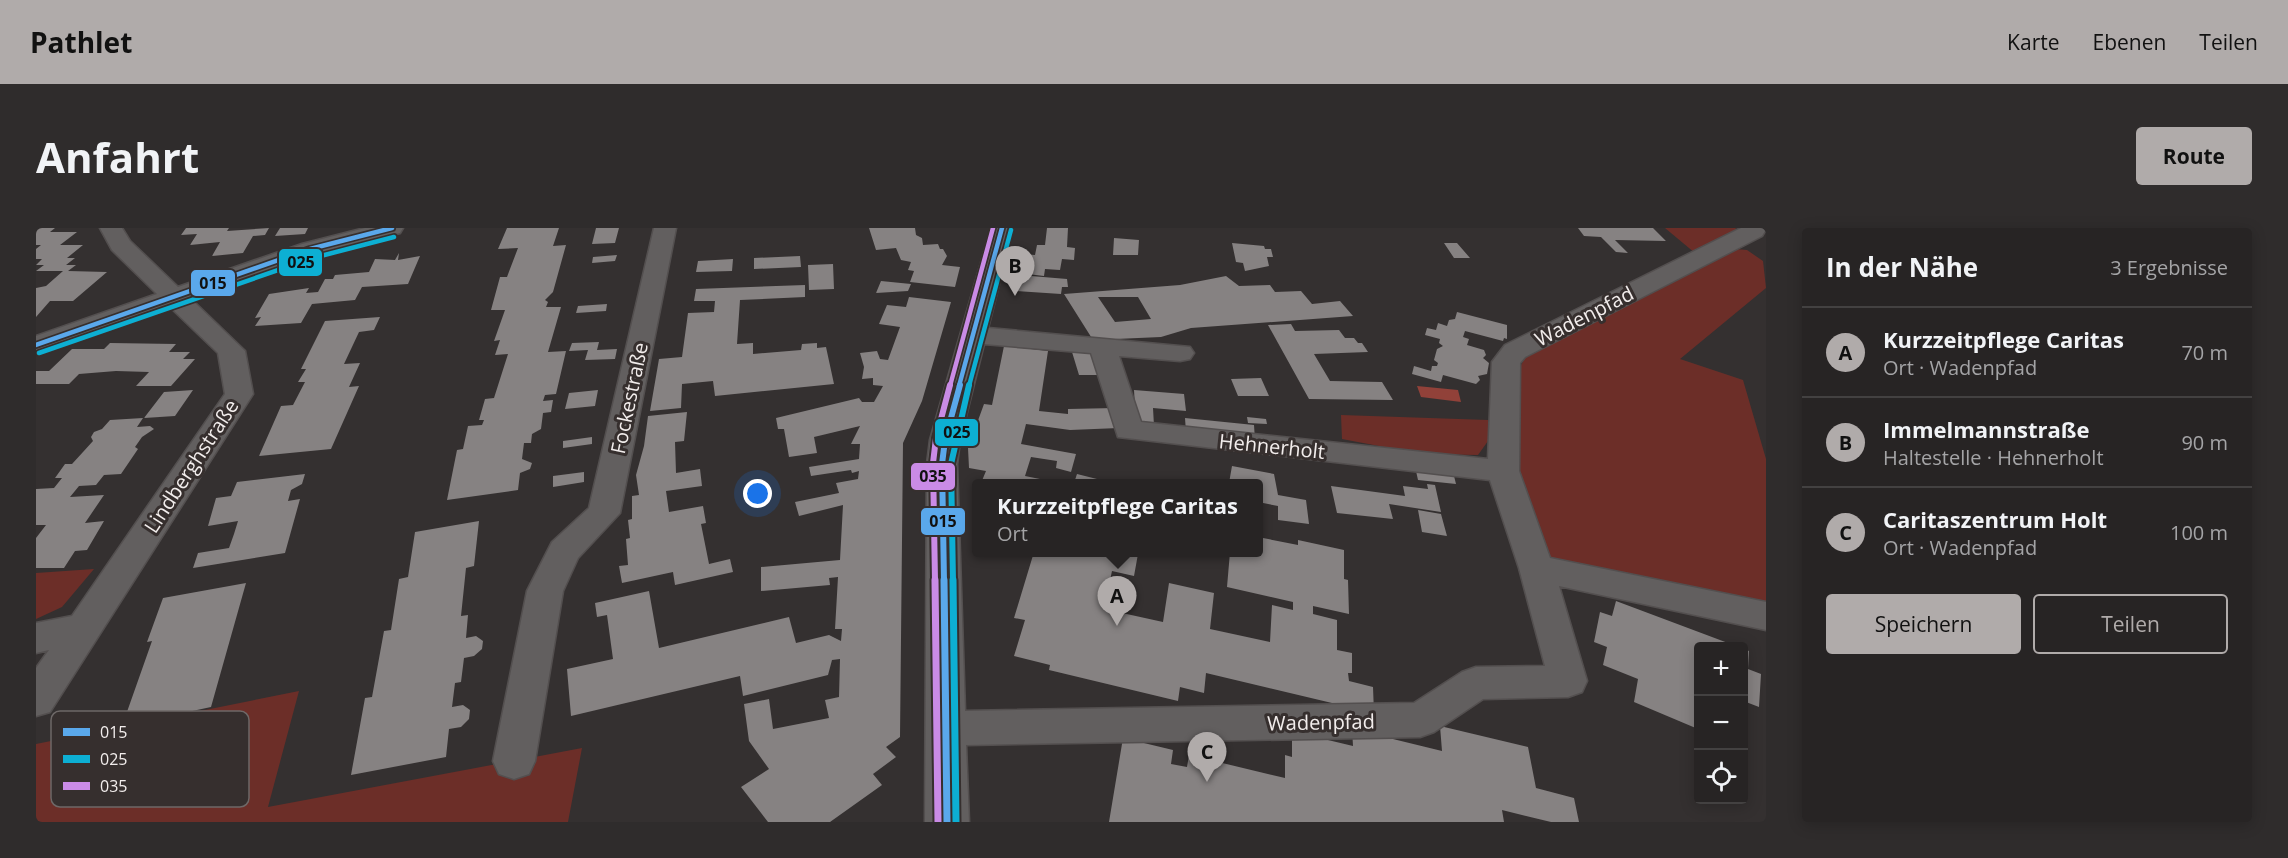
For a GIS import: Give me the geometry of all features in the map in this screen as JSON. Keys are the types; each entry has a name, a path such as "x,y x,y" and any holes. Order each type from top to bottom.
{"street":[{"name":"Lindberghstraße","path":"36,700 239,394 231,351 120,245 111,228"},
{"path":"36,345 310,249 392,228"},
{"name":"Fockestraße","path":"514,762 546,591 564,552 604,513 665,228"},
{"path":"947,822 942,464 945,440 1002,228"},
{"name":"Wadenpfad","path":"945,728 1420,720 1476,683 1568,681 1536,568 1503,471 1506,362 1515,351 1757,236"},
{"path":"974,335 1180,353"},
{"name":"Hehnerholt","path":"1103,347 1129,430 1503,471"},
{"path":"1536,568 1766,616"},
{"path":"36,638 83,628"}],"shaded area":[{"path":"1665,228 1736,228 1734,232 1695,253"},
{"path":"1735,249 1747,250 1763,261 1766,288 1680,359 1743,380 1766,459 1766,609 1575,572 1543,555 1512,469 1519,369 1526,356"},
{"path":"1417,386 1458,390 1461,402 1421,397"},
{"path":"1341,415 1488,420 1488,441 1478,455 1421,454 1342,439"},
{"path":"94,569 62,607 36,619 36,573"},
{"path":"299,691 268,807 582,748 568,822 36,822 36,744 51,741 51,807 249,807 249,711 200,711"}],"building":[{"path":"36,228 55,228 50,232 77,232 60,245 83,245 67,258 75,258 66,265 76,265 68,271 107,272 73,301 50,301 36,317 36,288 46,286 63,271 36,271 44,265 36,265 42,259 36,259 36,249 41,245 36,245"},
{"path":"186,228 229,228 227,231 269,228 265,235 253,236 243,253 212,256 220,242 190,245 197,234 181,235"},
{"path":"280,228 308,228 305,234 275,236"},
{"path":"507,228 559,228 553,246 566,245 553,292 545,300 548,302 546,307 561,307 548,352 566,351 556,394 545,395 543,401 553,400 551,412 543,413 541,429 532,434 531,443 524,443 522,459 532,463 530,469 520,473 518,490 447,500 457,450 463,449 468,426 482,425 484,420 479,420 485,399 494,398 508,354 495,355 500,340 494,341 505,310 491,310 500,277 507,277 518,248 498,249"},
{"path":"596,228 619,228 615,243 592,244"},
{"path":"869,228 915,228 916,235 922,238 923,245 938,244 940,249 943,249 947,256 942,265 960,267 955,287 910,282 914,271 908,270 911,262 901,260 896,248 876,250"},
{"path":"1047,228 1068,228 1067,247 1075,248 1074,260 1062,259 1060,270 1045,269 1044,276 1019,273 1023,254 1035,255 1037,245 1045,245"},
{"path":"1578,228 1653,228 1666,241 1615,240 1628,253 1616,252 1601,237 1584,236"},
{"path":"1114,238 1139,240 1138,255 1113,255"},
{"path":"1232,243 1264,246 1265,249 1271,249 1273,257 1267,257 1269,266 1245,271 1243,263 1236,262"},
{"path":"1444,243 1457,243 1470,258 1454,258"},
{"path":"399,253 398,260 420,256 408,284 362,287 355,300 312,304 301,323 255,326 261,317 255,318 269,294 309,288 306,293 318,292 325,279 333,279 335,275 369,272 375,259 395,260"},
{"path":"617,255 615,261 592,263 593,257"},
{"path":"800,256 801,267 754,269 754,258"},
{"path":"733,259 732,271 696,272 698,261"},
{"path":"833,264 834,289 809,290 808,265"},
{"path":"1019,275 1067,279 1068,287 1062,287 1061,294 1016,291"},
{"path":"1226,276 1239,286 1270,285 1275,292 1301,291 1312,304 1340,301 1353,316 1191,328 1161,337 1093,340 1064,294 1180,285","holes":["1098,297 1138,297 1151,319 1115,322"]},
{"path":"881,281 911,284 908,291 876,293"},
{"path":"805,285 805,297 740,300 737,344 753,343 753,354 801,350 802,344 817,343 817,348 826,347 834,384 715,396 713,381 682,384 681,408 650,411 659,359 682,357 688,313 714,312 715,301 694,301 696,289"},
{"path":"909,297 951,302 922,401 903,443 900,737 886,747 896,757 873,774 882,785 830,822 768,822 741,787 769,769 749,741 744,704 769,699 773,729 829,718 825,700 839,697 840,659 832,660 828,675 743,696 740,676 571,716 567,669 613,659 607,615 597,617 595,603 649,591 659,648 789,617 796,643 829,635 841,641 842,629 835,629 838,577 829,578 830,585 761,591 761,567 840,560 843,505 799,516 795,502 839,493 836,483 858,479 859,471 852,473 851,470 811,476 809,467 859,459 860,444 851,444 860,426 814,437 817,453 789,457 784,429 778,429 776,418 859,398 862,402 874,402 883,386 873,385 873,378 862,379 864,367 860,353 877,351 880,359 888,360 900,327 879,324 887,305 906,307"},
{"path":"607,304 606,311 576,313 578,306"},
{"path":"1457,312 1507,325 1507,339 1504,338 1503,341 1465,331 1463,337 1469,339 1467,345 1484,350 1486,355 1483,358 1489,363 1487,374 1478,376 1480,380 1476,384 1443,375 1441,382 1412,374 1414,366 1431,371 1432,366 1437,366 1438,363 1434,360 1437,349 1443,346 1439,343 1440,339 1425,335 1427,328 1436,330 1438,323 1447,326 1449,320 1455,319"},
{"path":"380,317 374,330 359,332 344,364 360,363 349,387 359,386 331,449 259,456 281,406 293,405 305,382 298,382 306,369 301,369 325,321"},
{"path":"1291,324 1295,331 1339,330 1345,338 1354,338 1358,343 1362,343 1368,352 1314,354 1330,381 1382,382 1393,400 1309,399 1268,325"},
{"path":"599,342 597,350 617,349 615,359 585,360 588,350 569,351 572,343"},
{"path":"110,343 176,344 169,352 190,352 183,359 195,359 171,386 136,386 149,372 116,371 79,374 69,384 36,384 36,371 49,371 72,349 104,349"},
{"path":"1004,346 1048,351 1039,411 1068,414 1068,409 1115,408 1119,428 1070,430 1026,424 1021,444 1076,454 1071,472 1056,468 1057,461 1031,457 1025,476 1040,479 983,479 986,471 969,468 968,448 984,404 992,405"},
{"path":"1072,352 1096,353 1103,375 1079,375"},
{"path":"1261,378 1269,396 1238,396 1231,379"},
{"path":"193,390 175,416 144,418 164,392"},
{"path":"598,390 595,406 565,409 569,393"},
{"path":"1134,390 1184,394 1186,411 1153,408 1154,426 1136,424"},
{"path":"687,412 684,441 675,442 676,473 700,469 702,486 666,491 669,512 703,506 706,523 701,524 709,564 730,559 733,572 675,585 673,572 622,583 619,566 628,565 626,539 630,538 628,520 632,519 632,496 639,495 636,475 644,446 648,416"},
{"path":"1247,417 1266,419 1267,424 1248,423"},
{"path":"143,418 137,427 150,426 154,429 142,437 135,447 138,449 121,474 104,475 96,485 79,486 70,497 104,495 85,523 104,521 87,550 75,551 64,568 36,568 36,538 46,525 36,525 36,489 54,488 62,478 55,478 65,464 72,464 93,441 91,437 94,432 102,429 110,420"},
{"path":"1185,418 1254,425 1255,440 1186,432"},
{"path":"592,437 592,444 563,448 563,441"},
{"path":"1232,466 1274,474 1278,495 1306,500 1309,524 1278,520 1278,506 1263,503 1263,479 1230,479"},
{"path":"1416,471 1454,476 1456,484 1418,480"},
{"path":"584,472 584,482 553,487 553,476"},
{"path":"305,474 302,484 291,490 288,501 300,499 285,553 193,568 198,553 229,548 234,534 238,521 208,526 216,498 231,496 237,482"},
{"path":"1077,474 1097,479 1075,479"},
{"path":"1427,484 1435,485 1441,512 1389,504 1393,519 1337,513 1331,486 1405,496 1403,486 1428,489"},
{"path":"1418,510 1441,514 1447,536 1422,532"},
{"path":"479,521 474,566 466,568 461,616 468,615 466,638 476,636 483,641 482,649 474,656 464,658 461,682 455,683 452,707 463,705 470,710 469,719 461,727 449,729 446,757 351,775 365,698 372,697 384,631 391,630 399,579 408,577 415,532"},
{"path":"1263,538 1298,545 1298,540 1344,550 1344,579 1348,580 1349,614 1313,606 1313,614 1337,620 1337,650 1352,653 1352,673 1348,673 1349,681 1373,687 1374,713 1206,673 1204,693 1180,687 1178,701 1049,670 1050,665 1014,656 1025,620 1014,618 1032,557 1137,557 1134,576 1112,571 1104,609 1163,622 1169,583 1214,593 1210,629 1270,642 1272,605 1293,610 1293,602 1227,587 1230,557 1263,557"},
{"path":"246,583 211,707 192,711 127,711 152,641 147,642 163,598"},
{"path":"1616,601 1725,642 1694,642 1694,727 1634,702 1638,679 1603,665 1607,647 1594,642 1600,612 1612,616"},
{"path":"1748,669 1761,674 1759,707 1748,703"},
{"path":"1440,726 1528,747 1536,788 1574,798 1579,822 1551,822 1502,810 1504,822 1109,822 1123,738 1173,750 1171,764 1187,767 1189,755 1285,778 1285,755 1292,757 1292,734 1286,730 1353,746 1352,729 1442,751"}],"transit line":[{"name":"015","path":"36,345 310,249 392,228"},
{"name":"035","path":"938,822 933,463 936,438 993,228"},
{"name":"015","path":"947,822 942,464 945,440 1002,228"},
{"name":"025","path":"956,822 951,464 954,442 1011,230"},
{"name":"025","path":"39,353 313,258 394,237"}],"place":[{"name":"Immelmannstraße","path":"1015,296"},
{"name":"Kurzzeitpflege Caritas","path":"1117,626"},
{"name":"Caritaszentrum Holt","path":"1207,782"}]}
